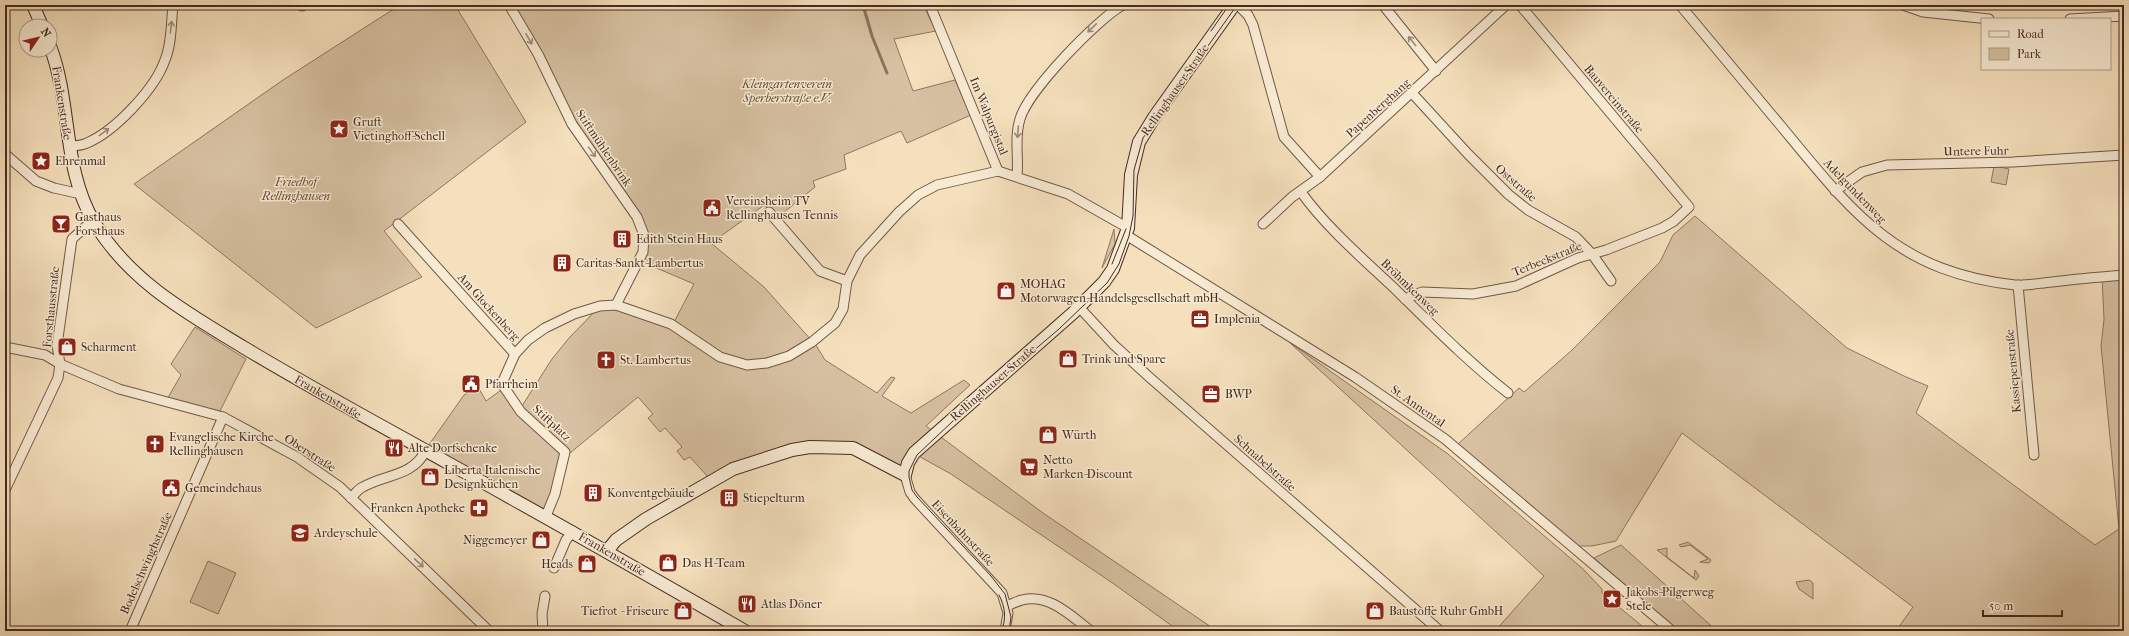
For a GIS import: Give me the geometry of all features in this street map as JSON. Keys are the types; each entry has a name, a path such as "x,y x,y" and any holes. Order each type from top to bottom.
{"main road":[{"path":"33,5 39,18"},
{"name":"Rellinghauser Straße","path":"905,475 908,463 914,453 1079,308 1104,282 1113,269 1127,231 1131,175 1139,142 1155,116 1234,5"},
{"name":"Frankenstraße","path":"53,58 59,79 68,146 81,194 93,220 118,256 140,277 177,307 322,394 573,531 745,631"},
{"path":"607,552 616,540 709,482 733,469 792,450 810,446 853,448 905,475"}],"street":[{"path":"68,146 89,142 108,129 138,104 155,81 168,52 173,5"},
{"name":"Stiftmühlenbrink","path":"510,5 538,54 572,124 637,217 644,235 644,252 616,305"},
{"name":"Im Walpurgistal","path":"930,5 998,171 1017,176 1082,200 1127,231"},
{"path":"1017,176 1018,129 1026,104 1078,42 1100,20 1123,5"},
{"path":"1238,5 1248,15 1253,25 1284,137 1320,177"},
{"path":"1383,5 1436,71"},
{"name":"Papenberghang","path":"1263,224 1292,197 1320,177 1506,5"},
{"name":"Bauvereinstraße","path":"1520,5 1689,207"},
{"name":"Adelgundenweg","path":"1680,5 1835,191 1871,227 1886,239 1920,259 1968,277 2018,285 2124,275"},
{"path":"1903,5 1923,12 1981,18"},
{"path":"2088,18 2124,16"},
{"name":"Oststraße","path":"1412,92 1468,154 1508,194 1528,210 1576,237 1592,254 1610,282"},
{"path":"5,154 36,181 54,188 81,194"},
{"name":"Untere Fuhr","path":"1835,191 1862,172 1887,164 2013,162 2124,155"},
{"name":"Am Glockenberg","path":"398,224 515,354 528,340 568,316 600,306 616,305 671,324 720,357 740,364 755,365 790,356 812,342 835,323 843,309 848,280 860,255 870,242 899,212 918,195 937,185 998,171"},
{"name":"Bröhmkenweg","path":"1301,192 1311,206 1405,299 1459,351 1508,393"},
{"name":"Terbeckstraße","path":"1405,299 1422,292 1430,291 1473,294 1496,291 1516,286 1578,258 1662,228 1674,221 1689,207"},
{"path":"769,212 820,271 848,280"},
{"name":"Forsthausstraße","path":"5,490 58,378 60,364 57,345 72,239 93,220"},
{"name":"St. Annental","path":"1127,231 1355,377 1445,439 1672,631"},
{"name":"Kassiepenstraße","path":"2018,285 2034,455"},
{"name":"Schnabelstraße","path":"1079,308 1114,345 1148,376 1440,631"},
{"name":"Oberstraße","path":"5,346 45,355 60,364 119,389 223,418 297,457 330,479 351,498 489,631"},
{"name":"Stiftplatz","path":"515,354 503,381 504,387 521,412 565,452 555,494 546,516"},
{"name":"Bodelschwinghstraße","path":"130,631 223,418"},
{"path":"351,498 362,487 400,474 420,461 426,450"},
{"name":"Eisenbahnstraße","path":"905,475 910,492 915,499 998,589 1007,606"},
{"path":"554,568 566,540 573,531"},
{"path":"543,631 542,614 545,596"},
{"path":"1005,631 1007,606 1022,600 1045,600 1056,605 1091,631"}],"green space":[{"name":"Friedhof Rellinghausen","path":"400,5 455,5 526,122 384,231 422,277 316,328 134,184 283,80"},
{"name":"Kleingartenverein Sperberstraße e.V.","path":"510,5 923,5 936,31 894,39 913,91 955,80 971,115 907,143 901,131 844,155 846,169 813,181 815,187 777,218 768,207 763,206 711,243 764,287 812,341 779,358 768,361 745,363 733,361 721,357 696,342 673,324 694,284 640,261 645,237 587,146"},
{"path":"1994,166 2009,169 2006,185 1991,182"},
{"path":"1695,216 1847,348 1928,386 1916,413 2095,545 2119,529 2101,346 2104,319 2102,277 2124,276 2124,631 1896,631 1913,607 1682,433 1616,541 1592,546 1578,546 1457,445 1519,388 1524,392 1571,351 1660,262 1673,235"},
{"path":"1114,229 1115,244 1102,268"},
{"path":"616,305 671,324 720,358 752,366 814,342 825,360 877,393 891,377 895,378 882,396 911,413 964,380 970,385 926,426 1043,513 1217,631 1179,631 1114,584 951,474 915,454 907,469 833,443 708,477 690,457 684,460 677,451 682,447 665,428 660,432 648,418 653,414 638,397 564,458 546,516 426,449 464,395 478,387 486,401 504,388 520,409 552,359 569,338 600,306"},
{"path":"195,327 246,359 218,415 166,401 181,375 171,364"},
{"path":"1289,342 1448,454 1582,568 1602,589 1602,593 1648,631 1495,631 1544,576"},
{"path":"1688,542 1711,560 1709,563 1700,562 1708,559 1690,545 1681,547 1679,545"},
{"path":"1621,545 1717,631 1679,631 1594,558"},
{"path":"1667,548 1667,557 1694,578 1695,570 1699,576 1696,580 1657,550"},
{"path":"208,561 236,573 218,614 190,602"},
{"path":"1809,580 1813,583 1813,599 1799,589 1796,582"}],"waterway":[{"path":"863,5 872,36 887,73"}],"tram line":[{"path":"1211,31 1229,5"},
{"path":"1009,631 1011,617 1005,594 991,576 917,497 912,490 909,471 917,455 971,404 1059,329 1107,283 1119,264 1129,236 1133,216 1134,170 1143,138 1237,5"},
{"path":"1112,264 1126,229"},
{"path":"999,595 1003,604 1005,618 1001,631"}],"place":[{"name":"Gruft Vietinghoff-Schell","path":"339,129"},
{"name":"Ehrenmal","path":"41,161"},
{"name":"Vereinsheim TV Rellinghausen Tennis","path":"712,208"},
{"name":"Gasthaus Forsthaus","path":"61,224"},
{"name":"Edith Stein Haus","path":"622,239"},
{"name":"Caritas-Sankt-Lambertus","path":"562,263"},
{"name":"MOHAG Motorwagen-Handelsgesellschaft mbH","path":"1006,291"},
{"name":"Implenia","path":"1200,319"},
{"name":"Scharment","path":"67,347"},
{"name":"Trink und Spare","path":"1068,359"},
{"name":"St. Lambertus","path":"606,360"},
{"name":"Pfarrheim","path":"471,384"},
{"name":"BWP","path":"1211,394"},
{"name":"Würth","path":"1048,435"},
{"name":"Evangelische Kirche Rellinghausen","path":"155,444"},
{"name":"Alte Dorfschenke","path":"394,448"},
{"name":"Netto Marken-Discount","path":"1029,467"},
{"name":"Liberta Italenische Designküchen","path":"430,477"},
{"name":"Gemeindehaus","path":"171,488"},
{"name":"Konventgebäude","path":"593,493"},
{"name":"Stiepelturm","path":"729,498"},
{"name":"Franken Apotheke","path":"479,508"},
{"name":"Ardeyschule","path":"300,533"},
{"name":"Niggemeyer","path":"541,540"},
{"name":"Das H-Team","path":"668,563"},
{"name":"Heads","path":"587,564"},
{"name":"Jakobs-Pilgerweg Stele","path":"1612,599"},
{"name":"Atlas Döner","path":"747,604"},
{"name":"Tiefrot - Friseure","path":"683,611"},
{"name":"Baustoffe Ruhr GmbH","path":"1375,611"}]}
